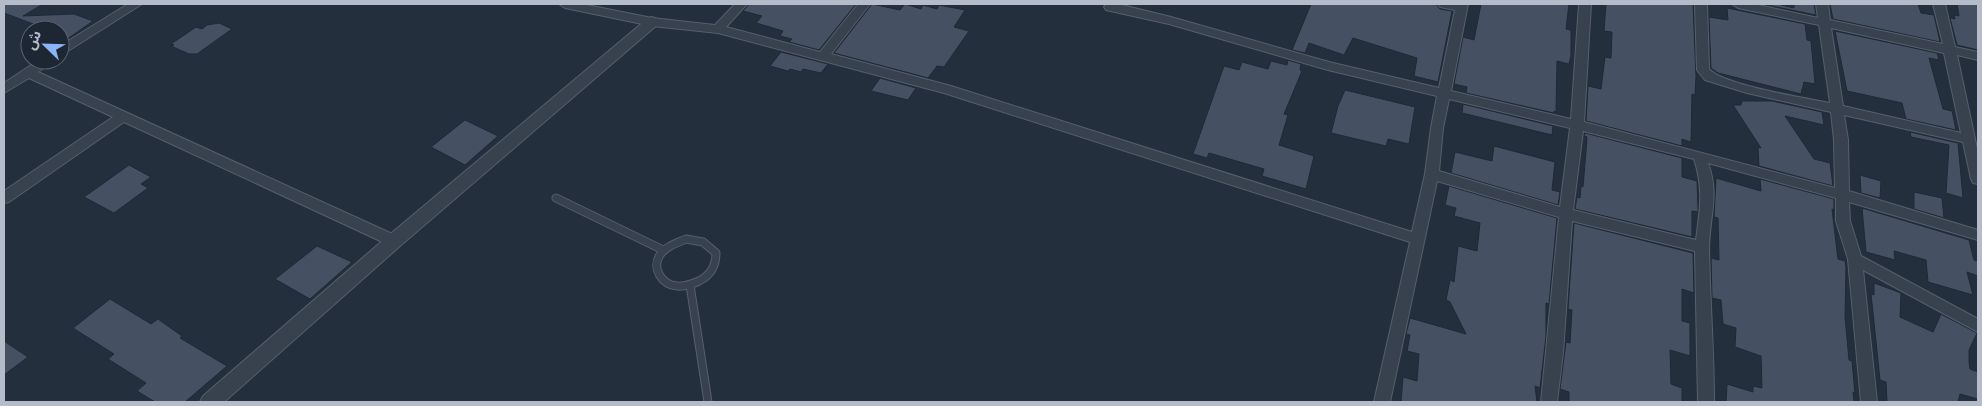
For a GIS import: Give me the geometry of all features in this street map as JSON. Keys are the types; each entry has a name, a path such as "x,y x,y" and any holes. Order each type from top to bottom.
{"street":[{"path":"70,46 136,4"},
{"path":"565,4 609,8 652,22 693,25 718,30 823,56 902,79 947,89 1417,239"},
{"path":"718,30 741,4"},
{"path":"823,56 864,4"},
{"path":"1382,402 1432,174 1437,128 1462,6 1444,4"},
{"path":"1548,402 1555,353 1566,214 1577,125 1585,4"},
{"path":"1701,4 1703,70 1709,77 1747,89 1968,139"},
{"path":"1738,4 1978,56"},
{"path":"1822,4 1837,108 1843,221 1855,259 1869,402"},
{"path":"1939,4 1951,49 1968,139 1978,179"},
{"path":"1107,5 1328,66 1577,125 1843,194 1978,235"},
{"path":"210,402 394,241 652,22"},
{"path":"4,89 32,70"},
{"path":"29,72 394,241"},
{"path":"4,198 124,116"},
{"path":"1699,156 1707,178 1708,202 1702,247 1706,402"},
{"path":"1432,174 1566,214 1702,247"},
{"path":"1855,259 1978,326"}],"lane":[{"path":"556,198 663,250"},
{"path":"686,239 701,240 713,248 716,253 715,266 706,278 690,285 674,286 666,284 657,275 656,262 663,250 670,245 686,239"},
{"path":"690,285 708,402"}],"building":[{"path":"4,4 43,4 23,16 74,14 93,21 70,37 70,20 23,20 4,13"},
{"path":"749,4 856,4 819,50 789,42 792,39 780,36 783,31 756,23 762,16 743,11"},
{"path":"872,4 900,10 905,4 921,9 923,5 937,9 939,5 965,10 954,27 969,31 944,67 937,66 928,78 834,53"},
{"path":"1311,4 1436,4 1440,9 1452,11 1438,82 1414,76 1417,58 1353,38 1344,55 1309,43 1305,53 1292,50"},
{"path":"1481,4 1569,4 1566,29 1571,30 1571,56 1569,64 1557,61 1556,112 1466,93 1467,87 1454,84 1463,37 1474,40"},
{"path":"1606,4 1693,4 1696,77 1695,95 1692,94 1691,142 1682,139 1682,146 1586,121 1588,86 1601,89 1605,57 1611,58 1612,32 1604,31"},
{"path":"1762,4 1777,4 1794,8 1794,4 1814,4 1816,15"},
{"path":"1830,4 1918,4 1921,13 1934,15 1940,42 1833,19"},
{"path":"1957,4 1978,4 1978,50 1957,45 1950,18 1955,19 1954,15 1959,16"},
{"path":"1727,8 1805,24 1807,40 1811,41 1815,84 1804,82 1801,94 1718,73 1711,68 1709,17 1728,20"},
{"path":"219,23 232,29 197,54 189,54 171,46 174,45 171,44 196,27 202,29 207,25"},
{"path":"1835,31 1937,53 1939,60 1929,58 1943,109 1952,111 1956,130 1906,119 1902,103 1847,91"},
{"path":"781,52 828,64 821,73 803,69 801,72 790,69 788,71 770,66"},
{"path":"1288,60 1301,64 1300,70 1302,71 1284,114 1288,115 1279,145 1314,156 1306,189 1262,176 1264,169 1209,153 1207,158 1193,154 1224,66 1239,70 1242,62 1268,69 1271,61 1287,65"},
{"path":"880,78 916,88 908,100 871,91"},
{"path":"1345,90 1415,107 1409,144 1388,139 1386,146 1331,133 1338,106"},
{"path":"1742,101 1772,101 1822,112 1824,125 1785,116 1814,159 1830,163 1833,186 1759,166 1758,147 1761,148 1733,105 1741,105"},
{"path":"1463,104 1553,126 1552,135 1462,113"},
{"path":"465,120 498,136 465,165 431,147"},
{"path":"1910,132 1958,143 1963,198 1946,193 1949,145 1911,137"},
{"path":"1585,133 1682,158 1682,177 1697,181 1698,212 1692,211 1692,237 1575,209 1577,197 1580,198 1581,186 1583,187 1587,137 1584,136"},
{"path":"1494,146 1555,162 1552,190 1560,192 1558,205 1451,173 1455,152 1492,161"},
{"path":"129,165 151,177 141,184 148,188 114,213 84,197"},
{"path":"1860,175 1881,181 1880,198 1861,193"},
{"path":"1716,178 1761,191 1760,179 1834,199 1834,210 1832,209 1838,259 1845,261 1846,268 1845,317 1849,360 1852,361 1854,402 1726,402 1727,384 1753,392 1753,386 1762,388 1761,356 1735,347 1736,328 1723,324 1721,300 1712,298 1711,258 1719,260 1718,218 1714,217"},
{"path":"1449,186 1557,218 1549,304 1546,303 1546,336 1540,388 1535,386 1537,402 1401,402 1403,377 1417,381 1419,354 1407,351 1410,335 1406,334 1410,318 1466,334 1450,302 1446,300 1450,280 1454,282 1458,246 1477,251 1480,223 1454,216 1456,208 1445,205"},
{"path":"1914,192 1942,198 1944,218 1914,209"},
{"path":"1862,208 1969,240 1974,260 1978,261 1978,276 1967,272 1973,295 1928,282 1926,260 1894,251 1895,260 1866,252"},
{"path":"1574,223 1693,253 1694,293 1682,289 1682,321 1690,323 1690,356 1670,350 1671,384 1682,388 1682,402 1569,402 1569,392 1560,389 1566,342 1570,343 1572,310 1568,309"},
{"path":"317,246 352,262 310,299 275,279"},
{"path":"1874,283 1901,293 1900,317 1933,332 1941,314 1977,333 1969,350 1969,361 1970,369 1978,372 1978,399 1960,394 1958,402 1887,402 1886,382 1880,380 1871,294 1874,295"},
{"path":"110,299 151,324 158,319 182,336 180,338 227,366 185,402 155,402 137,391 146,383 108,359 114,354 73,328"},
{"path":"4,341 28,357 4,375"}]}
